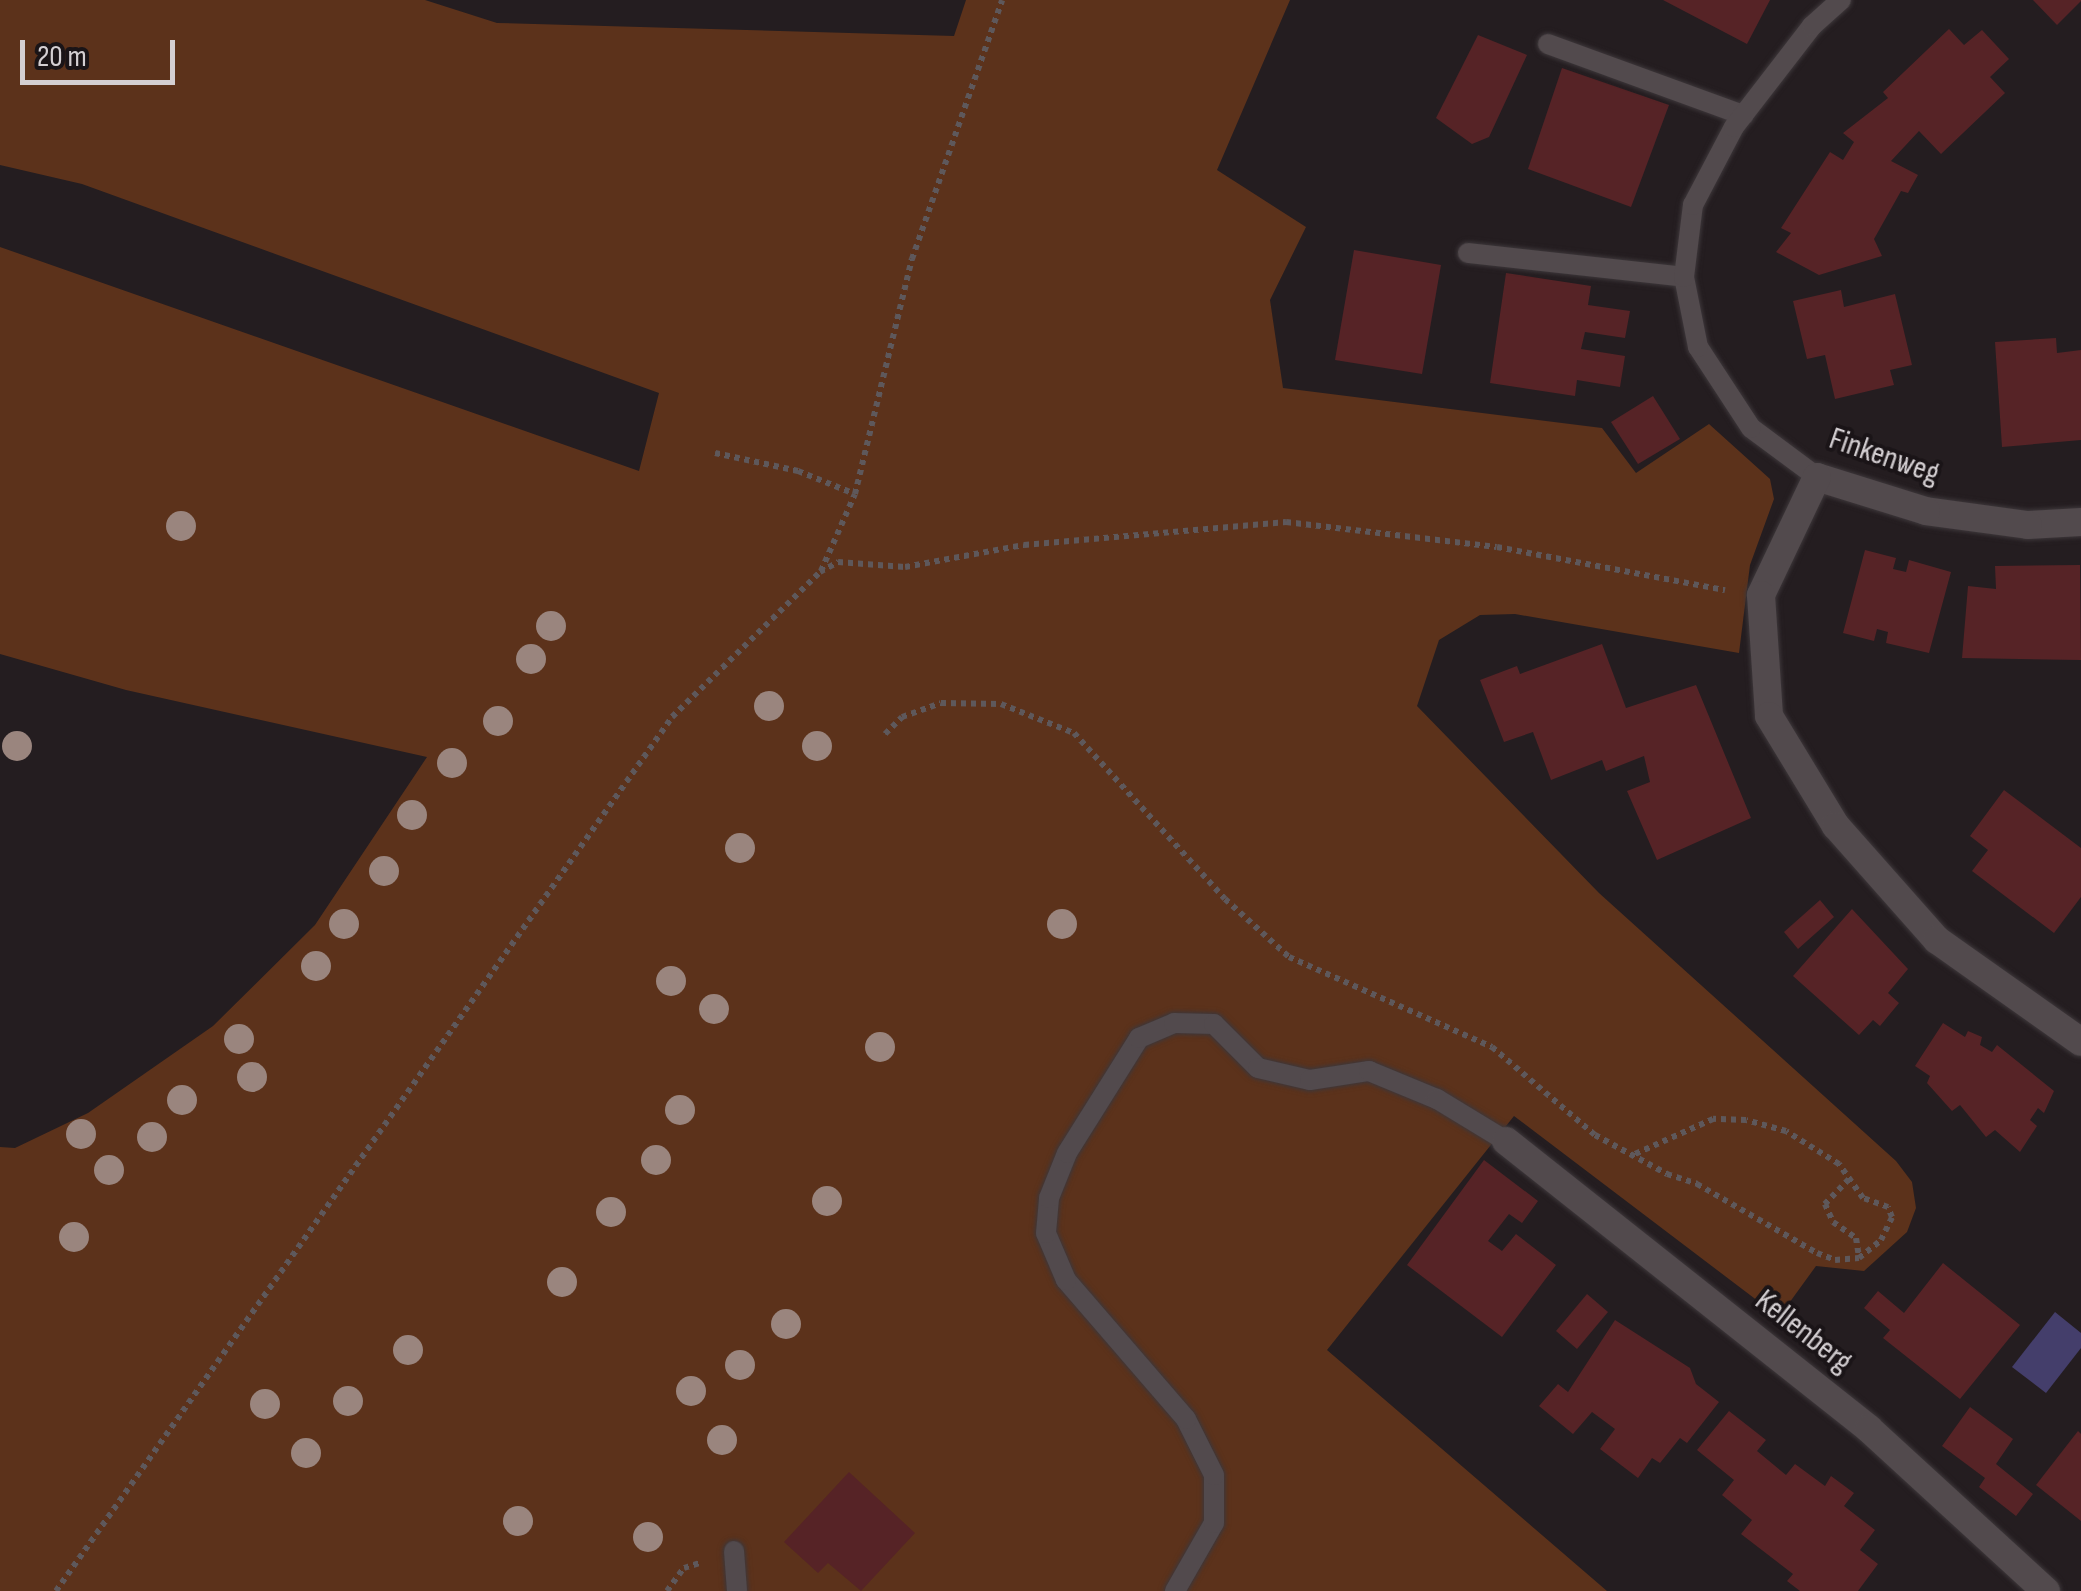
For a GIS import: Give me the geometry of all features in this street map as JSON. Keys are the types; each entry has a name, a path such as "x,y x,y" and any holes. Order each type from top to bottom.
{"street":[{"name":"Finkenweg","path":"1818,477 1926,511 2028,525 2081,522"},
{"path":"1818,477 1761,595 1769,716 1836,826 1938,940 2081,1042"},
{"name":"Kellenberg","path":"1506,1141 1869,1429 2046,1591"}],"lane":[{"name":"Finkenweg","path":"1818,477 1752,428 1698,348 1684,276 1692,204 1743,115 1812,26 1841,0"},
{"path":"1548,44 1743,115"},
{"path":"1468,252 1684,276"},
{"path":"1176,1591 1214,1523 1214,1475 1186,1419 1066,1280 1046,1233 1048,1198 1067,1153 1139,1038 1174,1022 1214,1024 1258,1068 1310,1080 1369,1071 1438,1100 1506,1141"},
{"path":"734,1552 737,1591"}],"path":[{"path":"820,572 855,494 912,259 1002,0"},
{"path":"715,453 798,471 855,494"},
{"path":"56,1591 672,717 820,572 838,562 904,567 1024,545 1286,522 1497,547 1761,595"},
{"path":"884,734 902,716 942,703 1001,704 1074,733 1225,898 1290,957 1492,1047 1595,1136 1817,1253 1835,1260 1859,1258 1880,1240 1892,1217 1888,1207 1863,1198 1839,1164 1786,1131 1746,1120 1714,1118 1633,1155"},
{"path":"1849,1179 1825,1204 1832,1222 1856,1238 1859,1258"}],"shaded area":[{"path":"0,0 425,0 497,23 954,36 966,0 1290,0 1217,170 1306,227 1270,300 1283,388 1602,428 1636,473 1709,424 1770,479 1774,499 1750,565 1739,653 1515,614 1480,615 1439,640 1417,706 1599,893 1896,1161 1912,1182 1916,1208 1907,1232 1864,1271 1816,1266 1779,1317 1514,1116 1327,1350 1607,1591 0,1591 0,1147 15,1148 88,1113 213,1026 315,925 427,757 126,690 0,654 0,247 639,471 659,393 82,184 0,165"},
{"path":"2055,1312 2081,1333 2081,1348 2046,1393 2012,1367"}],"building":[{"path":"1663,0 1770,0 1747,44"},
{"path":"2033,0 2081,0 2081,1 2057,25"},
{"path":"1949,29 1964,45 1982,30 2009,59 1990,77 2005,93 1941,154 1919,131 1891,161 1918,175 1908,193 1901,191 1874,239 1882,256 1819,275 1776,252 1791,233 1781,228 1830,152 1843,160 1854,142 1843,133 1888,98 1883,92"},
{"path":"1478,35 1527,55 1489,137 1472,144 1436,118"},
{"path":"1562,68 1669,105 1631,207 1528,169"},
{"path":"1354,250 1441,265 1422,374 1335,360"},
{"path":"1506,273 1591,286 1588,305 1630,311 1625,338 1585,332 1581,349 1625,356 1620,387 1577,380 1575,396 1490,383"},
{"path":"1841,290 1844,307 1895,294 1912,365 1890,370 1894,385 1835,399 1825,355 1807,359 1793,301"},
{"path":"2056,338 2057,353 2081,350 2081,440 2002,447 1995,342"},
{"path":"1653,396 1680,439 1638,464 1611,422"},
{"path":"1865,550 1896,558 1893,569 1906,572 1909,560 1951,572 1929,653 1886,643 1888,632 1877,629 1874,641 1843,633"},
{"path":"2080,565 2081,660 1962,658 1968,586 1996,589 1995,566"},
{"path":"1602,644 1626,708 1696,685 1751,818 1657,860 1627,791 1650,782 1644,756 1606,771 1602,760 1551,780 1533,732 1504,742 1480,680 1517,666 1520,674"},
{"path":"2004,790 2081,848 2081,897 2054,933 1972,871 1988,850 1970,836"},
{"path":"1820,900 1834,917 1798,949 1784,932"},
{"path":"1852,909 1908,969 1888,993 1899,1003 1880,1026 1873,1020 1859,1035 1793,976"},
{"path":"1943,1023 1965,1037 1968,1031 1982,1037 1980,1045 1992,1052 1997,1045 2054,1091 2044,1113 2038,1108 2030,1120 2037,1126 2020,1152 1995,1130 1986,1137 1960,1105 1952,1111 1927,1083 1930,1076 1915,1066"},
{"path":"1484,1160 1538,1201 1522,1223 1509,1214 1488,1241 1502,1251 1516,1234 1556,1265 1502,1337 1407,1265"},
{"path":"1943,1263 2020,1325 1960,1399 1883,1338 1890,1330 1864,1308 1878,1291 1904,1313"},
{"path":"1587,1294 1608,1312 1577,1349 1556,1331"},
{"path":"1615,1320 1690,1368 1696,1384 1719,1402 1687,1443 1680,1438 1660,1463 1652,1458 1638,1478 1600,1449 1615,1429 1592,1412 1573,1434 1539,1406 1558,1384 1568,1392"},
{"path":"1970,1407 2013,1439 1996,1464 2033,1494 2016,1516 1979,1487 1985,1478 1942,1446"},
{"path":"1729,1411 1766,1440 1757,1451 1786,1475 1795,1464 1825,1486 1831,1476 1854,1493 1844,1506 1875,1530 1860,1550 1878,1564 1858,1591 1800,1591 1787,1581 1793,1574 1741,1534 1752,1520 1722,1495 1734,1480 1697,1450"},
{"path":"2078,1431 2081,1434 2081,1521 2036,1485"},
{"path":"849,1472 915,1533 861,1591 828,1563 818,1573 784,1542"}]}
